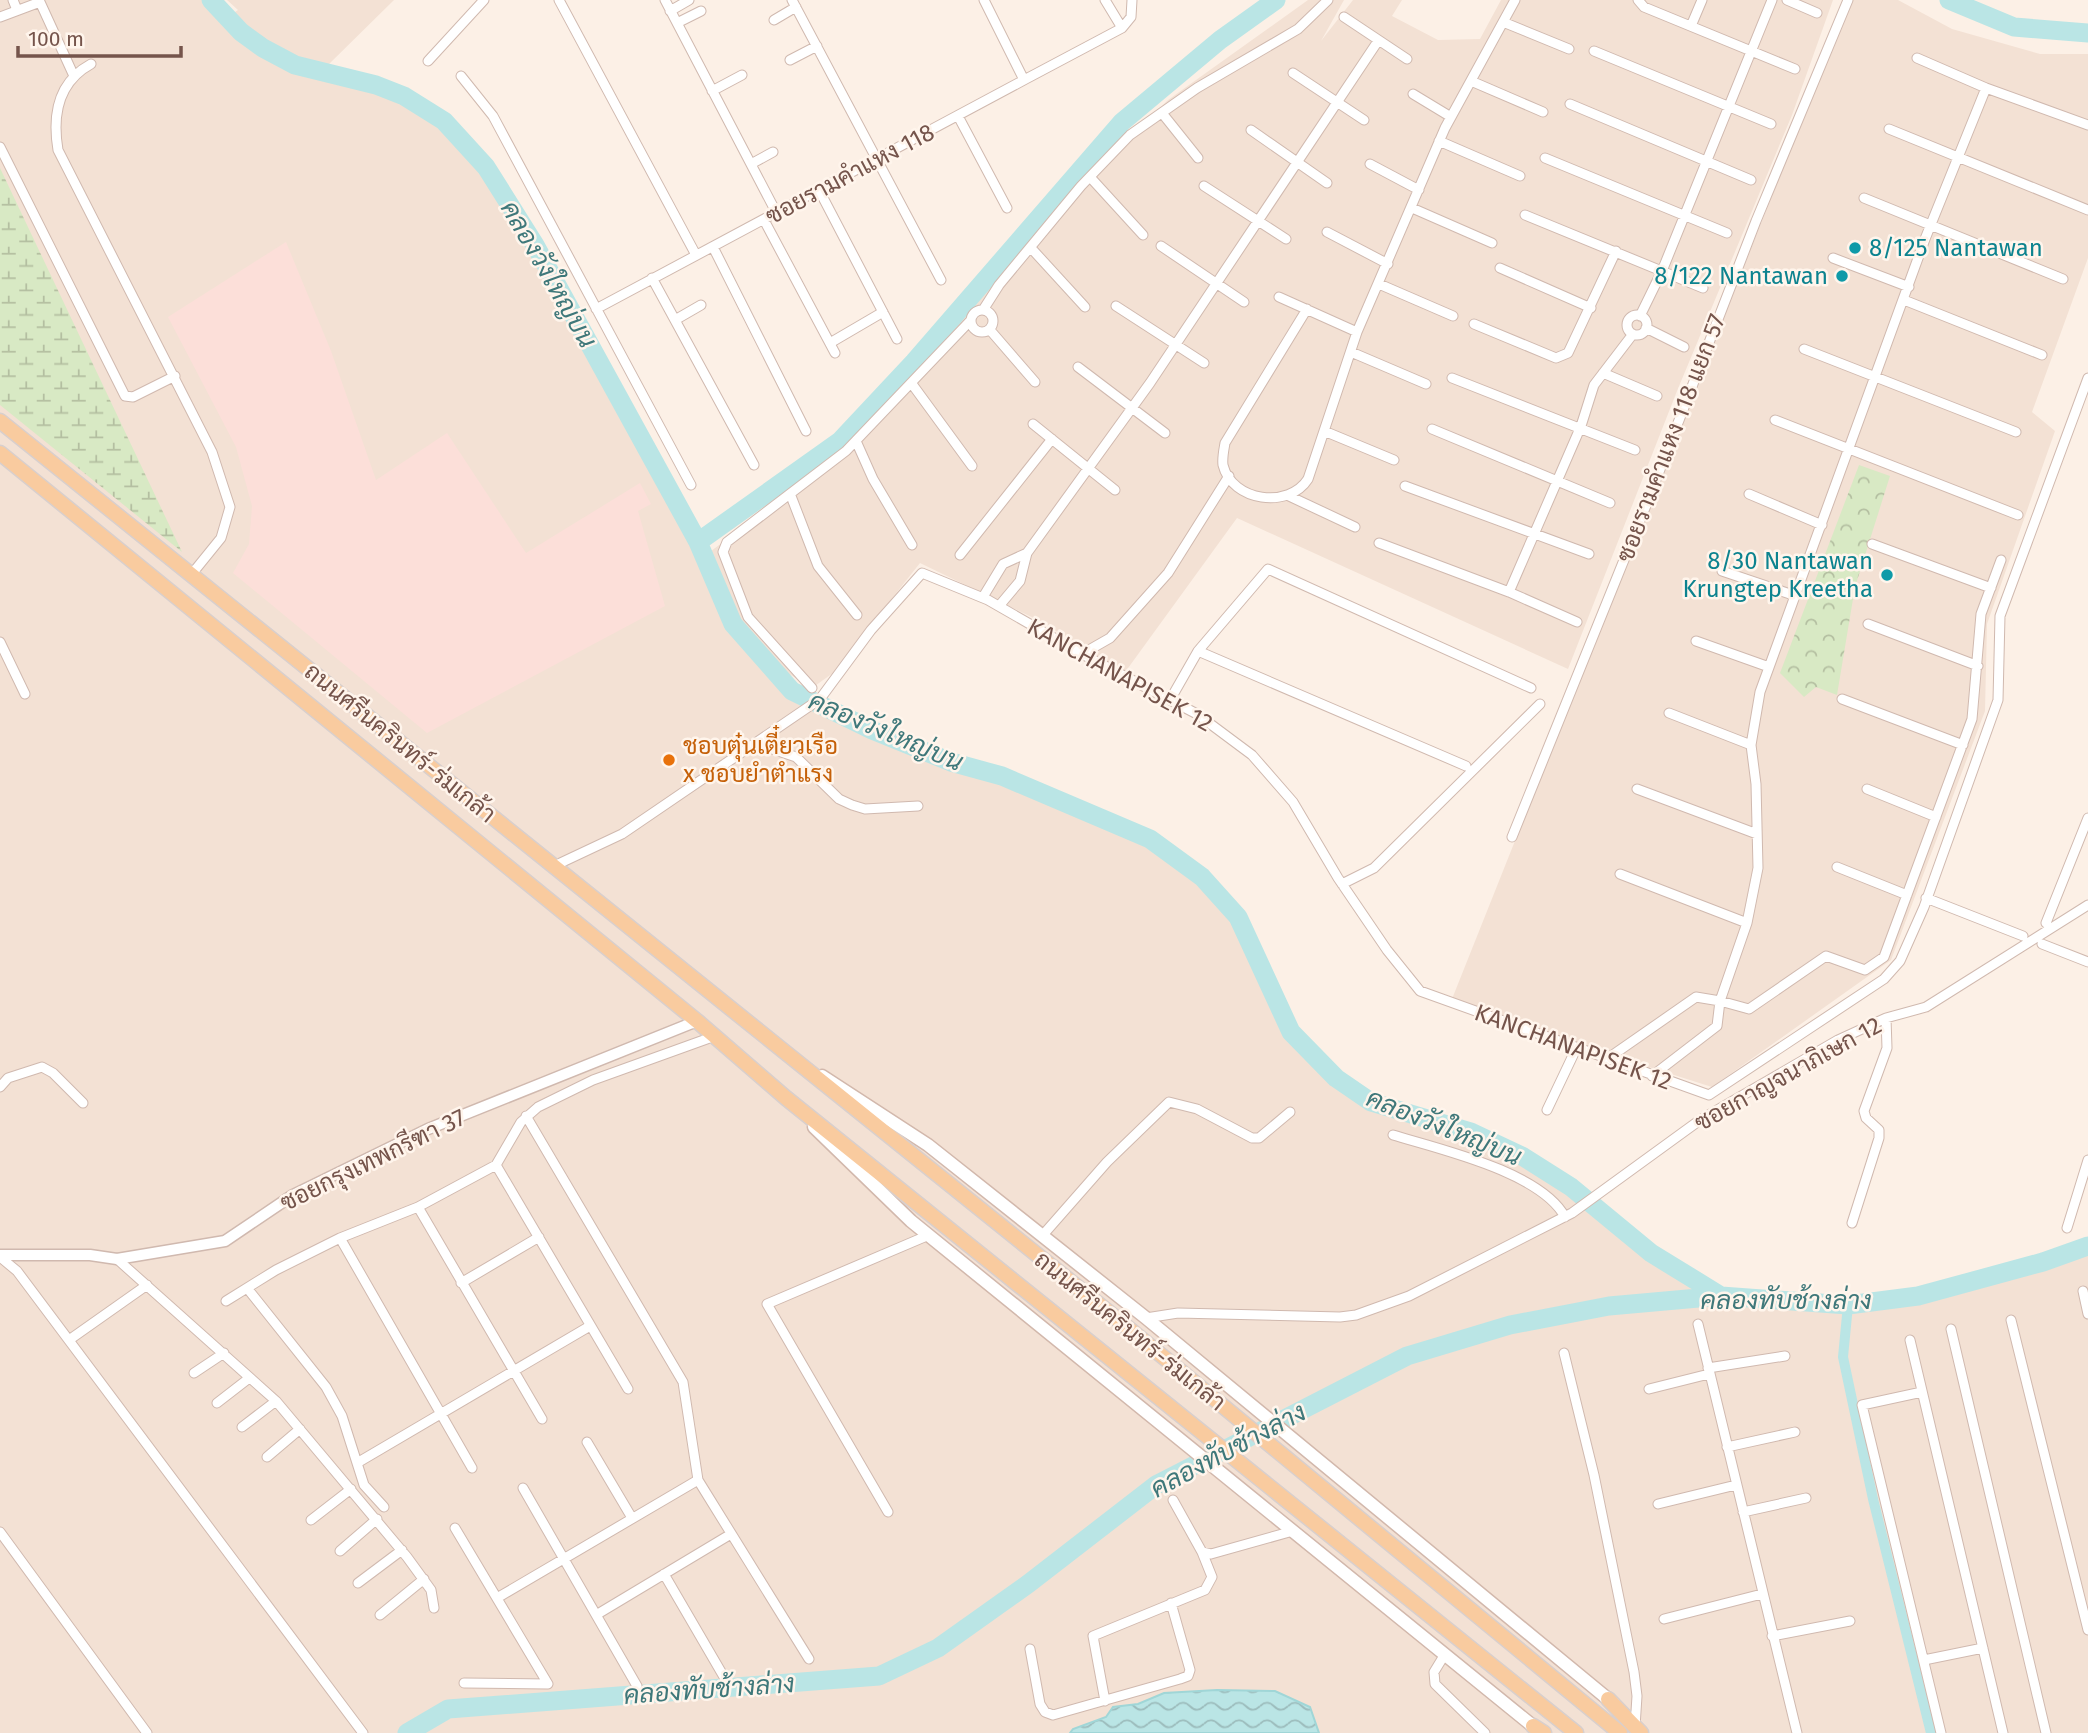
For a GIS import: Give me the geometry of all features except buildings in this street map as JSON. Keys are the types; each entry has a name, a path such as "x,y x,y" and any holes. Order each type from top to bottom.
{"main road":[{"name":"ถนนศรีนครินทร์-ร่มเกล้า","path":"0,421 801,1064 1620,1733"},
{"name":"ถนนศรีนครินทร์-ร่มเกล้า","path":"0,453 697,1021 786,1098 1576,1733"},
{"name":"ถนนศรีนครินทร์-ร่มเกล้า","path":"801,1064 918,1138 1146,1318 1608,1699"},
{"name":"ถนนศรีนครินทร์-ร่มเกล้า","path":"786,1098 857,1171 929,1235 1540,1731"},
{"path":"1608,1699 1637,1727 1650,1733"}],"street":[{"path":"13,0 17,10"},
{"path":"428,61 484,0"},
{"path":"559,0 696,255"},
{"path":"665,0 776,212"},
{"path":"670,10 689,0"},
{"path":"984,0 1024,80"},
{"path":"1105,0 1122,28 1131,17 1132,0"},
{"path":"811,688 748,617 723,552 730,538 791,496 856,441 912,384 973,315 984,310 1090,177 1130,135 1197,88 1298,29 1328,0"},
{"path":"1307,309 1225,443 1223,466 1229,476 1260,498 1289,496 1302,489 1308,479 1357,332 1439,141 1515,0"},
{"path":"1638,0 1644,7 1795,69"},
{"path":"1691,26 1702,0"},
{"path":"1633,334 1627,324 1629,319 1640,316 1662,271 1772,0"},
{"path":"1787,0 1817,13"},
{"name":"ซอยรามคำแหง 118 แยก 57","path":"1512,837 1647,503 1756,221 1848,0"},
{"path":"0,16 40,2 73,74"},
{"path":"774,20 794,3 941,280"},
{"path":"677,23 701,11"},
{"path":"1344,17 1407,59"},
{"path":"1503,22 1569,49"},
{"name":"ซอยรามคำแหง 118","path":"596,309 1122,28"},
{"path":"999,606 1020,581 1027,553 1176,345 1378,41"},
{"path":"790,60 817,46"},
{"path":"1594,51 1772,124"},
{"path":"1917,58 1986,88 2088,125"},
{"path":"91,64 73,74 61,97 54,126 58,150 212,452 230,507 221,538 191,575"},
{"path":"1293,73 1364,120"},
{"path":"712,90 742,75"},
{"path":"461,76 493,116 691,485"},
{"path":"1471,81 1543,113"},
{"path":"1652,1076 1717,1026 1720,1001 1747,923 1758,867 1756,784 1751,745 1760,692 1930,225 1986,88"},
{"path":"1413,94 1451,117"},
{"path":"1570,104 1751,180"},
{"path":"1162,113 1198,158"},
{"path":"958,116 1007,208"},
{"path":"1889,129 2088,210"},
{"path":"1251,130 1326,183"},
{"path":"1439,141 1520,176"},
{"path":"0,147 125,397 133,397 175,376"},
{"path":"751,164 774,152"},
{"path":"1545,158 1727,233"},
{"path":"1370,164 1419,190"},
{"path":"1090,177 1143,235"},
{"path":"1204,186 1286,239"},
{"path":"819,190 897,339"},
{"path":"1864,198 2063,279"},
{"path":"1412,208 1492,243"},
{"path":"1525,215 1703,288"},
{"path":"764,220 835,353"},
{"path":"1327,232 1388,264"},
{"path":"1161,246 1244,302"},
{"path":"713,247 806,431"},
{"path":"1031,248 1085,307"},
{"path":"1474,324 1556,358 1568,353 1616,251"},
{"path":"1833,258 1909,287"},
{"path":"1500,268 1591,308"},
{"path":"652,278 754,465"},
{"path":"1379,284 1453,316"},
{"path":"1279,297 1357,332"},
{"path":"1904,300 2042,355"},
{"path":"675,320 701,305"},
{"path":"1116,306 1204,363"},
{"path":"971,320 974,328 982,333 990,330 994,322 991,314 984,310"},
{"path":"830,343 883,312"},
{"path":"1640,316 1646,328 1684,347"},
{"path":"1633,334 1638,335 1646,328"},
{"path":"990,330 1035,382"},
{"path":"1509,592 1581,426 1594,385 1633,334"},
{"path":"1804,349 2016,432"},
{"path":"1351,352 1426,384"},
{"path":"1078,367 1165,432"},
{"path":"1603,373 1657,396"},
{"path":"1452,378 1581,426 1635,450"},
{"name":"KANCHANAPISEK 12","path":"755,743 820,699 871,630 922,573 983,597 1082,654 1197,714 1252,755 1293,802 1342,884 1387,950 1420,991 1709,1095 1884,979 1900,961 1926,898 1998,700 2000,616 2088,378"},
{"path":"912,384 972,466"},
{"path":"1775,420 2018,515"},
{"path":"1033,424 1115,490"},
{"path":"1432,429 1610,503"},
{"path":"1324,431 1394,460"},
{"path":"960,555 1052,439"},
{"path":"856,441 873,479 912,545"},
{"path":"1082,654 1110,638 1168,573 1229,476"},
{"path":"1405,486 1589,554"},
{"path":"1749,494 1822,525"},
{"path":"791,496 818,566 857,615"},
{"path":"1289,496 1355,527"},
{"path":"1379,543 1509,592 1577,622"},
{"path":"1872,544 1991,588"},
{"path":"983,597 1003,564 1027,553"},
{"path":"1607,1059 1696,997 1749,1009 1826,956 1865,970 1884,957 1972,719 1981,614 2001,560"},
{"path":"1170,700 1198,652 1268,569 1531,688"},
{"path":"1722,571 1796,596"},
{"path":"1868,624 1978,666"},
{"path":"1696,641 1769,667"},
{"path":"0,642 24,694"},
{"path":"1198,652 1466,766"},
{"path":"1842,699 1964,745"},
{"path":"1342,884 1374,869 1540,704"},
{"path":"1669,713 1751,745"},
{"path":"554,866 622,834 755,743 796,757 839,800 865,809 918,806"},
{"path":"1637,789 1757,834"},
{"path":"1867,789 1936,817"},
{"path":"2046,923 2088,818"},
{"path":"1836,867 1907,895"},
{"path":"1620,874 1747,923"},
{"path":"1926,898 2023,936"},
{"name":"ซอยกาญจนาภิเษก 12","path":"1146,1318 1178,1313 1356,1315 1409,1296 1568,1215 1700,1120 1838,1040 1886,1018 1926,1007 2088,905"},
{"path":"2039,943 2088,962"},
{"path":"1852,1223 1879,1138 1879,1130 1864,1115 1864,1111 1887,1048 1886,1018"},
{"name":"ซอยกรุงเทพกรีฑา 37","path":"0,1256 90,1255 117,1259 225,1241 293,1195 428,1129 697,1021"},
{"path":"226,1301 340,1238 418,1207 496,1165 526,1116 538,1107 593,1080 715,1036"},
{"path":"1547,1110 1576,1049"},
{"path":"0,1087 8,1078 42,1068 53,1073 83,1102"},
{"path":"1042,1236 1107,1162 1169,1102 1197,1110 1252,1138 1259,1138 1290,1112"},
{"path":"526,1116 683,1382 698,1480 808,1659"},
{"path":"1393,1135 1469,1155 1538,1191 1568,1215"},
{"path":"2067,1228 2088,1160"},
{"path":"496,1165 552,1255 552,1262 628,1389"},
{"path":"418,1207 542,1419"},
{"path":"888,1512 766,1304 929,1235"},
{"path":"461,1283 539,1237"},
{"path":"340,1238 472,1468"},
{"path":"0,1256 17,1271 363,1733"},
{"path":"117,1259 224,1353 248,1379 276,1401 402,1550 424,1579 434,1598 434,1608"},
{"path":"69,1340 147,1285"},
{"path":"247,1288 326,1387 342,1416 364,1485 384,1507"},
{"path":"2082,1291 2088,1314"},
{"path":"2011,1320 2088,1630"},
{"path":"1698,1324 1797,1733"},
{"path":"357,1463 590,1326"},
{"path":"1951,1329 2046,1733"},
{"path":"1910,1340 2004,1733"},
{"path":"194,1373 224,1353"},
{"path":"1564,1353 1594,1475 1634,1672 1637,1727"},
{"path":"1649,1389 1709,1371 1785,1356"},
{"path":"217,1403 248,1379"},
{"path":"1922,1392 1862,1405 1941,1733"},
{"path":"242,1427 276,1401"},
{"path":"267,1457 300,1429"},
{"path":"1727,1447 1795,1432"},
{"path":"587,1442 632,1518"},
{"path":"496,1598 698,1480"},
{"path":"1658,1504 1736,1485"},
{"path":"523,1488 637,1686"},
{"path":"311,1520 351,1489"},
{"path":"1743,1512 1806,1498"},
{"path":"1105,1701 1093,1636 1205,1590 1211,1583 1212,1577 1202,1552 1173,1500"},
{"path":"341,1551 377,1519"},
{"path":"455,1528 548,1684 464,1684"},
{"path":"1202,1552 1223,1551 1293,1531"},
{"path":"0,1532 147,1733"},
{"path":"596,1615 731,1534"},
{"path":"358,1583 402,1550"},
{"path":"664,1574 724,1677"},
{"path":"380,1615 424,1579"},
{"path":"1664,1619 1762,1594"},
{"path":"1030,1649 1040,1704 1045,1712 1053,1715 1188,1676 1191,1670 1171,1603"},
{"path":"1772,1636 1850,1621"},
{"path":"1924,1660 1983,1648"},
{"path":"1445,1654 1434,1672 1435,1684 1485,1733"}],"shaded area":[{"path":"0,0 218,0 232,14 238,10 227,0 394,0 327,66 378,79 407,90 448,116 491,163 540,241 711,551 846,451 1054,213 1168,100 1308,0 1344,0 1321,41 1353,0 1402,0 1392,16 1438,40 1480,39 1501,0 1833,0 1792,115 1677,391 1568,669 1237,518 1123,675 1044,623 920,563 833,673 812,688 784,671 796,685 875,724 953,756 1004,769 1153,834 1206,872 1244,913 1296,1028 1340,1073 1374,1097 1473,1126 1525,1151 1574,1182 1654,1247 1723,1289 1848,1298 1917,1290 2041,1256 2088,1239 2088,1733 0,1733"},
{"path":"1850,0 1898,0 1952,29 2040,54 2088,54 2088,258 2032,412 2055,431 1987,624 1985,711 1891,960 1712,1087 1450,1004"},
{"path":"286,242 331,351 376,480 447,433 526,553 640,483 651,504 638,511 665,606 427,733 233,573 249,544 252,506 236,447 168,317"}],"green space":[{"path":"0,168 182,552 0,405"},
{"path":"1859,465 1890,476 1855,587 1837,695 1816,687 1804,697 1780,673"}],"water":[{"path":"1275,1691 1310,1707 1319,1733 1070,1733 1073,1729 1106,1717 1113,1707 1138,1704 1164,1693"}],"waterway":[{"name":"คลองวังใหญ่บน","path":"211,0 241,32 263,48 295,65 376,85 404,96 444,121 486,167 535,245 698,542 733,624 792,691 872,730 951,762 1002,776 1150,839 1202,877 1238,917 1291,1032 1336,1078 1371,1102 1471,1132 1522,1156 1571,1187 1651,1253 1721,1296"},
{"path":"698,542 840,441 914,362 1122,122 1220,40 1276,0"},
{"path":"1949,0 2014,27 2088,33"},
{"name":"คลองทับช้างล่าง","path":"407,1733 448,1709 879,1676 938,1648 1028,1584 1156,1485 1407,1356 1510,1325 1609,1306 1721,1296 1848,1305 1918,1296 2043,1262 2088,1246"},
{"path":"1848,1305 1843,1357 1873,1499 1931,1733"}],"place":[{"name":"8/125 Nantawan","path":"1855,248"},
{"name":"8/122 Nantawan","path":"1842,276"},
{"name":"8/30 Nantawan Krungtep Kreetha","path":"1887,575"},
{"name":"ชอบตุ๋นเตี๋ยวเรือ x ชอบยำตำแรง","path":"669,760"}]}
